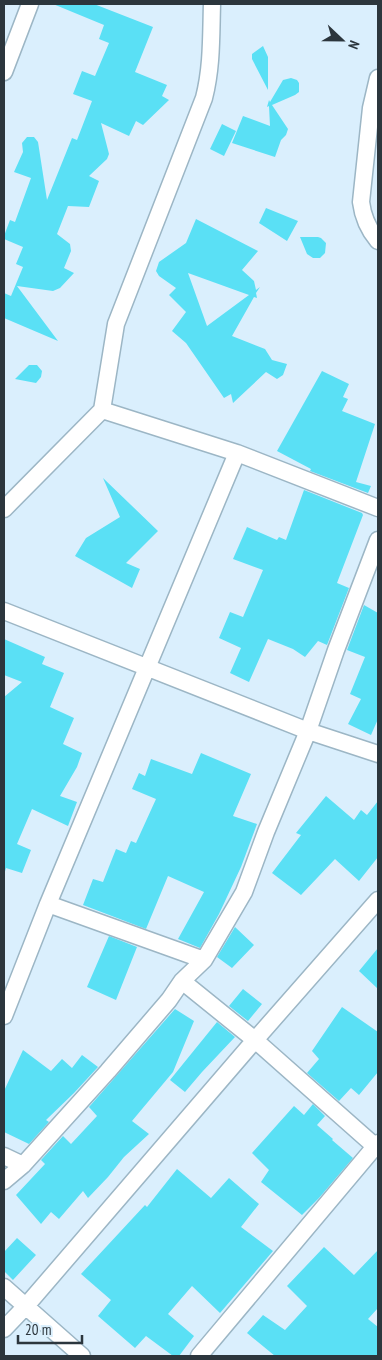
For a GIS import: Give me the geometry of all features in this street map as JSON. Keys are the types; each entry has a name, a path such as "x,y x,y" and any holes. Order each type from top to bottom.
{"street":[{"path":"4,72 30,4"},
{"path":"4,510 102,410 116,324 208,84 212,4"},
{"path":"378,78 371,108 361,202 363,216 369,230 378,241"},
{"path":"102,410 237,453 378,508"},
{"path":"4,1016 48,904 237,453"},
{"path":"4,1181 22,1165 114,1064 169,1000 182,981 204,960 244,892 266,832 308,731 336,650 378,540"},
{"path":"4,611 308,731 378,754"},
{"path":"4,1329 378,900"},
{"path":"48,904 204,960"},
{"path":"182,981 255,1040 377,1146 200,1356"},
{"path":"4,1156 22,1165"},
{"path":"4,1287 82,1356"}],"building":[{"path":"53,4 94,4 153,27 135,72 167,85 162,96 169,100 143,125 136,121 129,136 101,123 109,154 107,159 89,176 99,181 89,207 68,206 57,234 70,244 71,251 64,268 74,273 60,288 53,291 17,286 58,341 4,318 4,293 11,296 23,267 16,264 23,247 4,239 4,236 10,220 15,222 31,178 14,172 23,152 22,143 27,137 34,137 38,142 47,200 72,138 77,140 92,101 73,94 82,71 95,76 109,43 99,39 104,25"},
{"path":"263,46 268,57 268,90 252,59 252,54"},
{"path":"291,78 299,83 299,92 272,105 288,129 286,135 281,140 275,157 232,143 243,116 270,126 269,106 267,107 269,100 270,102 283,80"},
{"path":"222,124 236,131 224,156 210,149"},
{"path":"266,208 298,221 287,241 259,223"},
{"path":"196,219 258,251 242,270 254,281 256,290 260,287 256,293 257,298 254,297 232,336 265,349 272,360 287,364 283,375 277,379 266,372 233,403 231,394 224,398 186,343 172,331 186,312 169,295 176,288 159,276 156,271 159,262 186,243","holes":["188,273 249,295 207,326"]},
{"path":"300,237 321,238 326,243 325,253 320,258 313,258 307,254"},
{"path":"29,365 37,365 42,371 41,377 36,383 15,379"},
{"path":"322,371 349,384 343,397 348,399 342,411 375,424 356,482 371,486 368,493 310,471 311,469 277,451"},
{"path":"103,478 158,531 126,563 140,569 132,588 75,556 86,538 120,517"},
{"path":"304,490 363,515 337,583 349,588 327,645 318,641 305,657 293,649 268,639 249,682 230,673 241,648 219,638 230,612 243,617 263,570 233,559 247,527 277,540 279,537 286,540"},
{"path":"364,605 378,613 378,719 371,735 348,724 361,699 350,694 365,657 347,650"},
{"path":"4,639 45,657 42,664 64,673 50,707 74,718 63,744 82,753 77,767 60,796 77,802 68,826 32,809 17,844 31,850 22,873 6,868 4,875 4,697 22,682 4,675"},
{"path":"201,753 251,774 233,816 257,824 241,867 219,914 200,948 178,939 204,892 168,876 146,929 83,905 93,879 103,882 116,849 126,853 131,841 136,843 156,799 132,789 139,773 145,776 151,759 192,774"},
{"path":"326,796 354,820 361,810 367,815 378,801 378,857 359,881 335,859 301,895 272,873 301,835 296,833"},
{"path":"235,927 254,945 232,968 217,957"},
{"path":"109,936 137,947 116,1000 87,987"},
{"path":"378,948 378,989 359,971"},
{"path":"243,989 262,1004 248,1021 229,1006"},
{"path":"342,1007 378,1032 378,1072 359,1095 351,1088 339,1101 307,1073 319,1059 312,1051"},
{"path":"175,1009 194,1021 173,1072 132,1121 149,1134 124,1157 88,1198 83,1191 59,1219 51,1212 41,1224 16,1195 45,1164 41,1160 63,1136 71,1144 97,1116 89,1107"},
{"path":"217,1022 235,1037 185,1092 170,1080"},
{"path":"23,1050 51,1071 62,1059 72,1068 82,1055 98,1067 46,1120 49,1122 29,1144 4,1132 4,1091"},
{"path":"313,1104 325,1116 317,1125 353,1158 302,1215 261,1182 269,1170 252,1153 294,1106 304,1115"},
{"path":"177,1169 211,1198 229,1178 259,1204 241,1227 273,1251 220,1313 192,1286 168,1314 194,1336 179,1356 173,1356 146,1336 135,1348 98,1316 111,1300 81,1274 145,1205 147,1207"},
{"path":"17,1238 36,1255 13,1280 4,1271 4,1252"},
{"path":"324,1247 354,1275 378,1250 378,1308 368,1319 378,1327 378,1356 275,1356 247,1333 263,1315 285,1330 307,1306 287,1286"}]}
